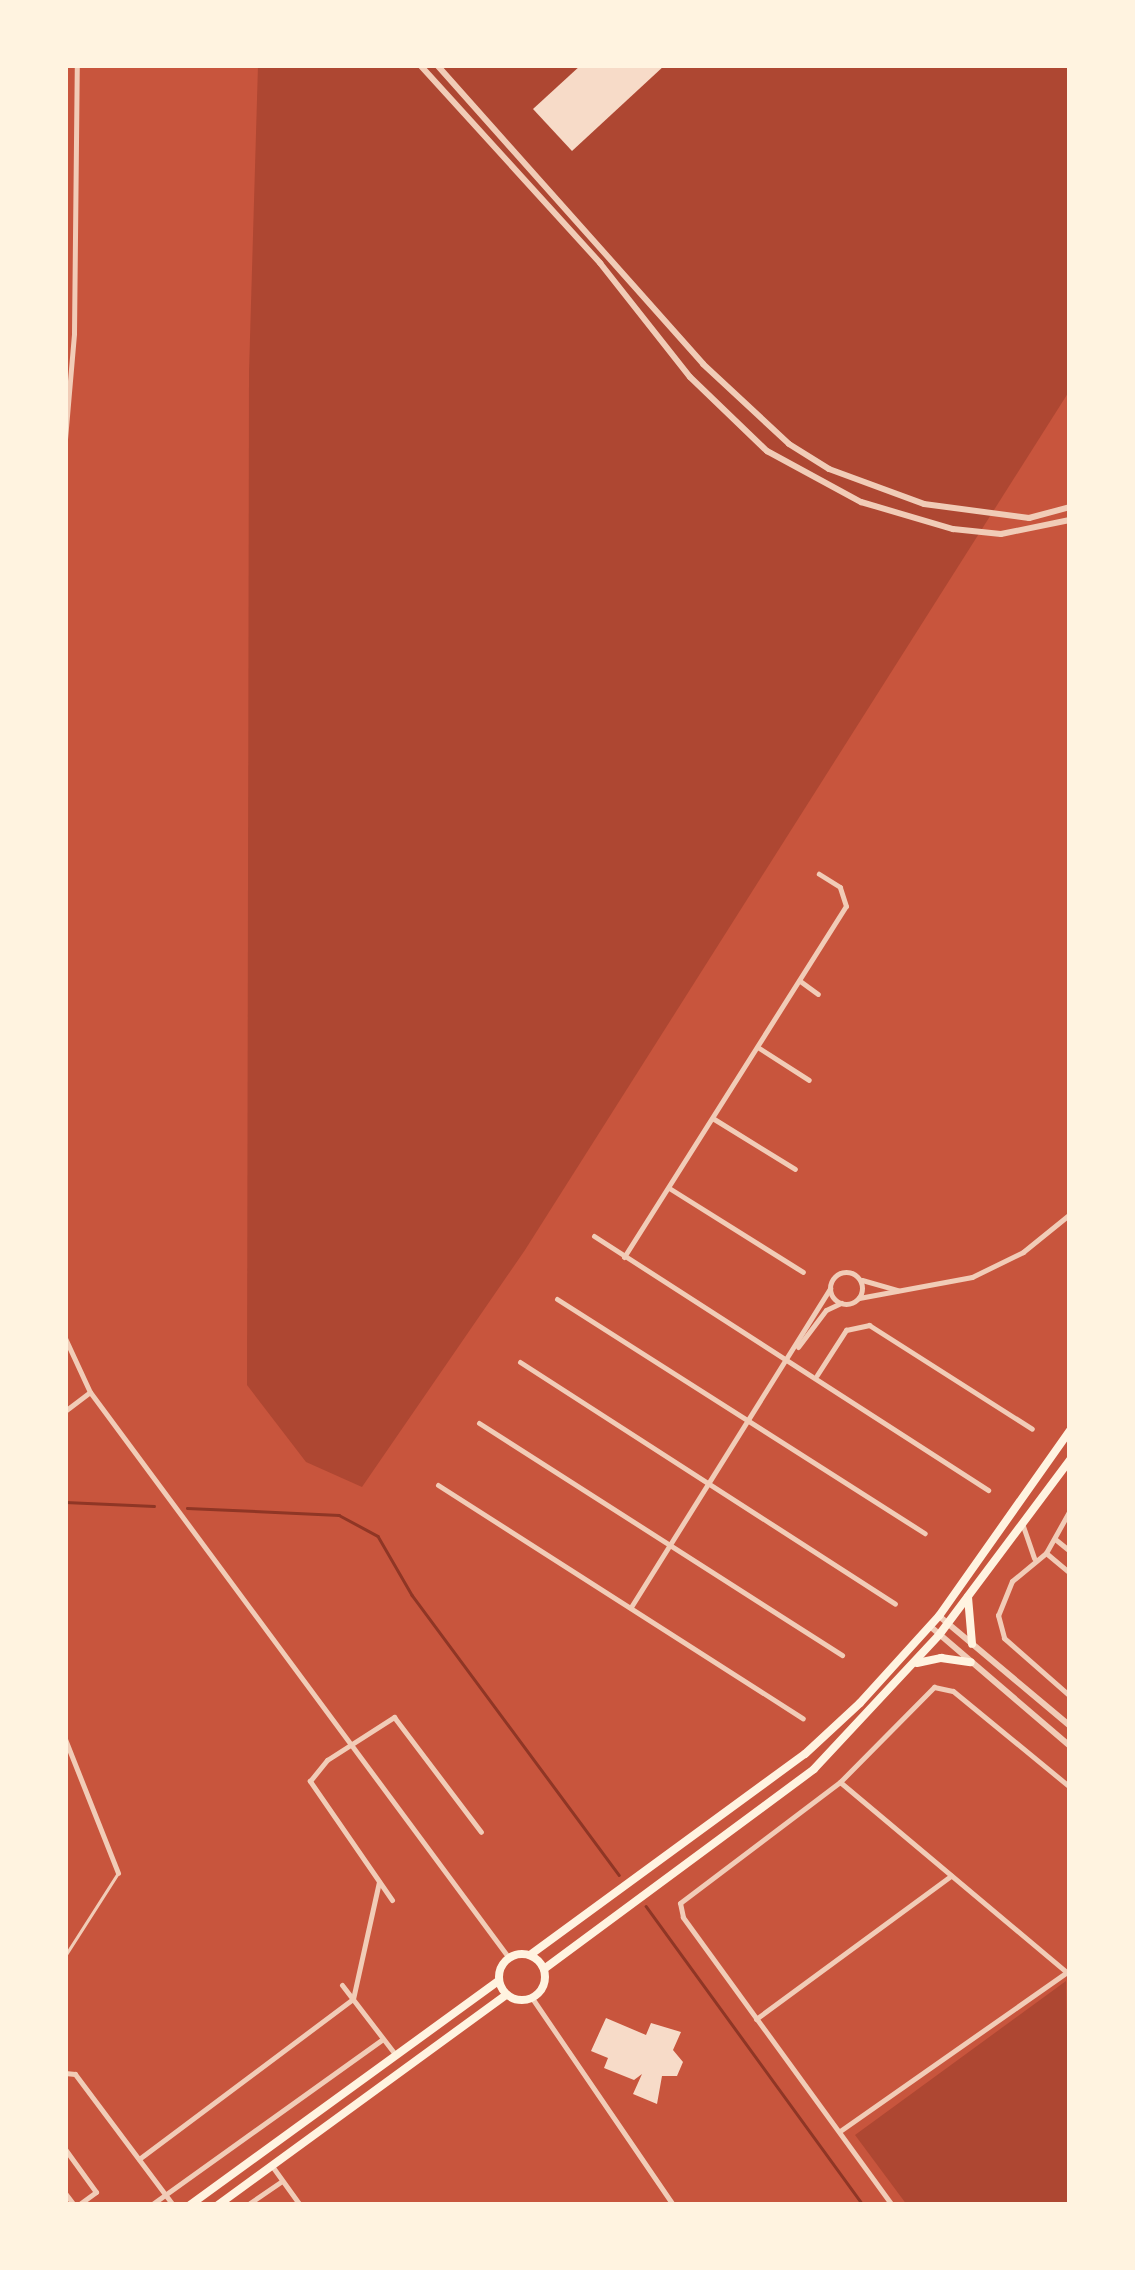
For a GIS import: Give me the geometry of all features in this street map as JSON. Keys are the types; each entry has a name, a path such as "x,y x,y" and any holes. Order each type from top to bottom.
{"main road":[{"path":"190,2205 498,1981 508,1958 530,1955 805,1754 939,1616 1070,1430"},
{"path":"224,2203 506,1995 532,1998 542,1989 544,1969 814,1769 939,1635 1070,1460"},
{"path":"968,1597 972,1644"},
{"path":"913,1664 942,1658 971,1662"},
{"path":"530,1955 544,1969"},
{"path":"498,1981 506,1995"}],"street":[{"path":"65,439 74,314 77,65"},
{"path":"420,65 600,263 690,377 767,450 861,502 953,529 1000,534 1070,520"},
{"path":"437,65 703,364 789,444 829,470 924,504 1030,518 1070,507"},
{"path":"65,115 76,115"},
{"path":"65,185 76,185"},
{"path":"65,312 74,314"},
{"path":"624,1257 846,906 840,887 819,874"},
{"path":"800,981 818,994"},
{"path":"759,1048 809,1080"},
{"path":"714,1119 795,1169"},
{"path":"668,1188 803,1272"},
{"path":"795,1349 826,1310 859,1298 984,1272 1043,1239 1070,1214"},
{"path":"594,1236 790,1357 988,1490"},
{"path":"630,1606 841,1273 898,1290"},
{"path":"859,1298 860,1279"},
{"path":"830,1288 841,1303"},
{"path":"556,1298 925,1533"},
{"path":"817,1375 846,1330 869,1325 1032,1429"},
{"path":"65,1338 90,1392 508,1958"},
{"path":"520,1362 710,1480 895,1604"},
{"path":"65,1412 90,1392"},
{"path":"479,1423 842,1655"},
{"path":"438,1485 803,1718"},
{"path":"1070,1510 1046,1553 1034,1558 1006,1589 999,1628 1070,1696"},
{"path":"1023,1526 1034,1558"},
{"path":"1055,1538 1070,1551"},
{"path":"1046,1553 1070,1573"},
{"path":"939,1616 1070,1726"},
{"path":"930,1627 1070,1746"},
{"path":"892,2205 680,1912 690,1891 840,1782 923,1693 953,1690 1070,1787"},
{"path":"392,1900 310,1781 348,1745 394,1716 481,1832"},
{"path":"65,1740 118,1872"},
{"path":"65,1772 76,1768"},
{"path":"839,2132 1068,1973 840,1782"},
{"path":"756,2019 952,1876"},
{"path":"139,2159 353,1999 379,1882"},
{"path":"342,1985 396,2056"},
{"path":"532,1998 673,2205"},
{"path":"151,2205 382,2038"},
{"path":"66,2073 75,2074 174,2205"},
{"path":"65,2149 96,2192 76,2205 65,2193"},
{"path":"272,2166 300,2205"},
{"path":"247,2205 283,2181"}],"lane":[{"path":"65,1956 118,1872"}],"shaded area":[{"path":"258,65 1070,65 1070,390 525,1250 362,1487 306,1462 247,1385 249,372"},
{"path":"1066,1981 1070,2202 907,2205 855,2135"}],"building":[{"path":"581,65 665,65 572,151 533,109"},
{"path":"606,2018 646,2035 651,2023 681,2032 673,2050 683,2062 677,2076 662,2076 657,2104 633,2094 642,2074 634,2080 604,2068 608,2058 591,2051"}],"waterway":[{"path":"65,1502 154,1506"},
{"path":"187,1508 339,1515 378,1536 412,1595 619,1875"},
{"path":"646,1906 863,2205"}]}
